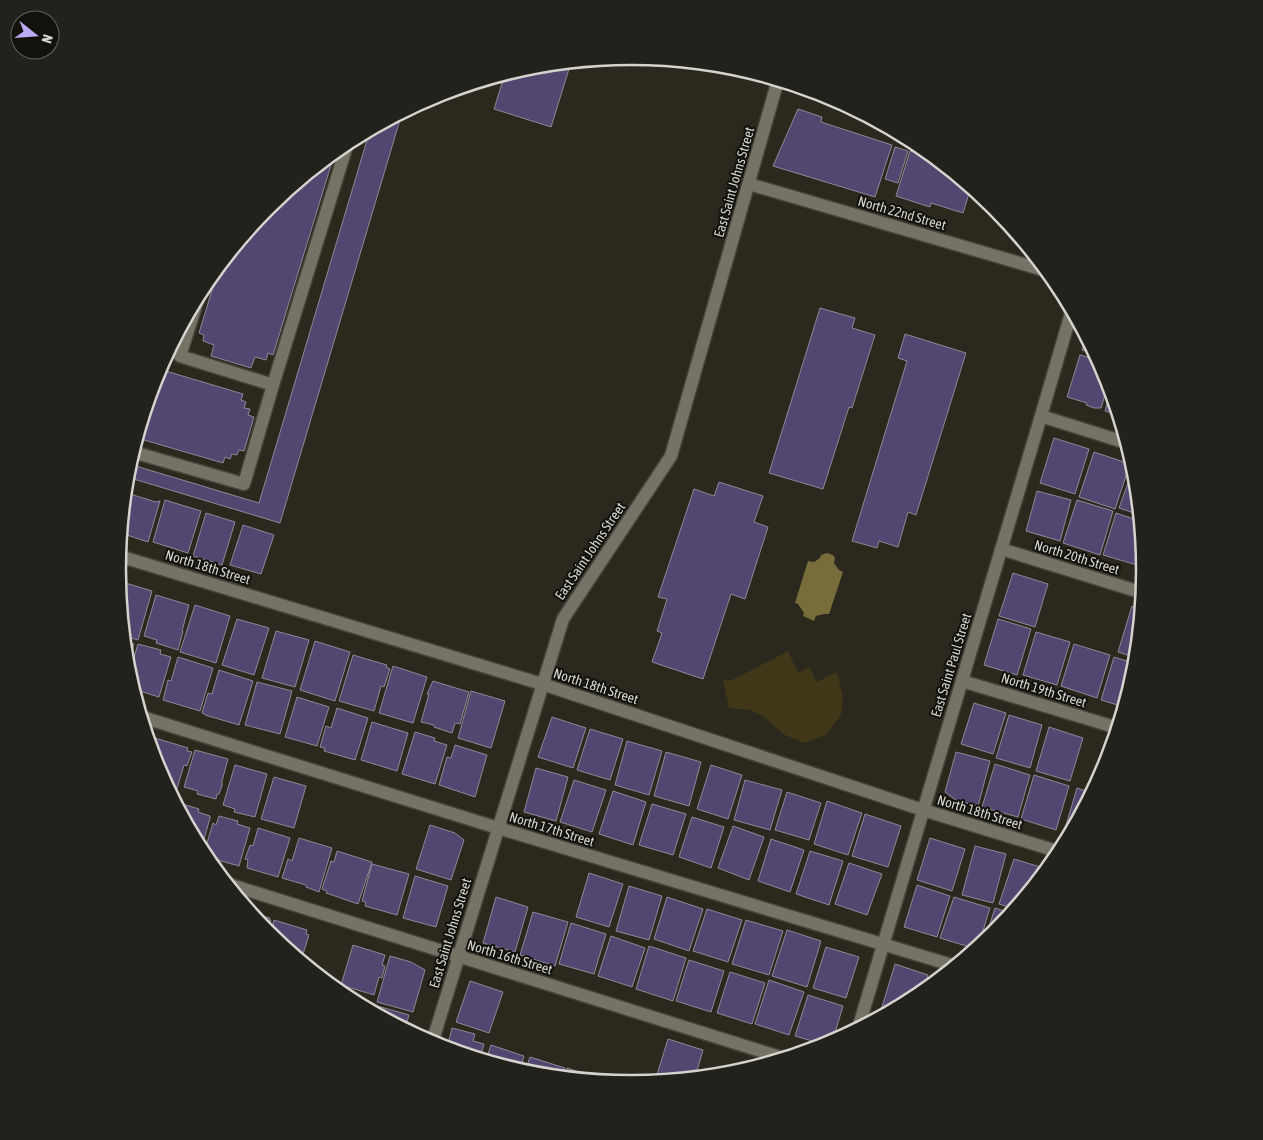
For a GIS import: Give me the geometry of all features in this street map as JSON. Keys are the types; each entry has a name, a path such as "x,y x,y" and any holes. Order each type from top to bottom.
{"lane":[{"name":"East Saint Johns Street","path":"434,1035 563,619 671,456 776,86"},
{"path":"140,454 244,484 344,155"},
{"name":"North 22nd Street","path":"749,184 1035,268"},
{"name":"East Saint Paul Street","path":"861,1020 1069,319"},
{"path":"180,356 190,326"},
{"path":"175,355 273,385"},
{"path":"1041,416 1119,441"},
{"name":"North 20th Street","path":"1001,550 1135,591"},
{"name":"North 18th Street","path":"127,558 542,684 923,810 1052,850"},
{"name":"North 19th Street","path":"962,680 1112,726"},
{"name":"North 17th Street","path":"149,719 498,828 948,964"},
{"name":"North 16th Street","path":"240,888 772,1055"}],"shaded area":[{"path":"827,553 833,555 835,558 834,563 843,572 829,614 816,616 814,621 803,616 804,613 798,604 795,603 808,561 814,562 821,555"},
{"path":"788,651 798,673 809,667 817,682 836,672 840,679 843,696 841,715 826,735 805,743 785,735 764,717 750,710 729,708 723,680 727,679 730,681"}],"building":[{"path":"569,69 551,127 494,109 503,82"},
{"path":"798,109 822,117 821,122 892,145 875,197 773,166"},
{"path":"399,122 280,523 135,479 137,466 259,503 367,140"},
{"path":"895,147 908,151 898,183 885,179"},
{"path":"910,151 916,153 939,169 969,194 963,213 931,203 930,207 896,196"},
{"path":"331,164 273,355 268,353 266,360 255,357 251,368 211,356 214,345 203,341 204,335 199,333 213,288 231,263 274,213"},
{"path":"820,308 855,318 852,328 875,335 852,408 849,407 823,489 769,473"},
{"path":"905,334 966,353 916,515 908,512 898,547 879,541 877,548 852,541 907,361 898,358"},
{"path":"1080,355 1089,358 1105,395 1101,408 1094,408 1086,405 1087,403 1067,397"},
{"path":"168,372 243,394 241,400 246,402 244,408 250,409 248,415 254,417 244,451 239,450 237,455 232,454 230,459 225,457 223,463 144,440 153,408"},
{"path":"1108,402 1111,413 1105,411"},
{"path":"1054,438 1089,449 1075,494 1040,483"},
{"path":"1094,452 1125,462 1127,472 1115,509 1079,497"},
{"path":"1129,481 1133,513 1119,508"},
{"path":"719,482 763,496 754,522 768,527 745,599 731,594 703,679 652,662 662,633 657,631 667,599 658,597 694,489 714,496"},
{"path":"1037,491 1071,500 1060,541 1026,531"},
{"path":"132,495 156,502 160,501 148,542 128,535"},
{"path":"165,500 201,511 188,553 153,542"},
{"path":"1077,500 1113,511 1100,555 1063,543"},
{"path":"206,513 235,522 222,565 193,556"},
{"path":"1116,513 1133,519 1136,565 1103,555"},
{"path":"243,525 274,535 261,574 230,565"},
{"path":"1013,573 1048,584 1035,627 999,616"},
{"path":"127,583 152,591 138,640 131,638"},
{"path":"156,595 189,605 178,650 156,643 157,640 144,636"},
{"path":"195,605 230,616 216,663 180,652"},
{"path":"1132,606 1135,607 1129,655 1118,652"},
{"path":"237,619 269,628 254,675 222,665"},
{"path":"998,619 1031,629 1017,675 984,665"},
{"path":"276,631 309,640 295,687 262,678"},
{"path":"1036,632 1070,642 1057,685 1023,675"},
{"path":"315,641 350,652 335,701 300,690"},
{"path":"138,644 161,650 160,654 171,657 159,697 142,692 134,657"},
{"path":"1074,644 1110,655 1097,698 1061,686"},
{"path":"353,655 387,665 386,667 390,669 384,687 381,686 374,711 339,701"},
{"path":"178,657 213,668 200,711 163,700 168,680 171,681"},
{"path":"1114,657 1128,661 1118,705 1101,700"},
{"path":"393,666 427,677 413,723 379,713"},
{"path":"219,670 253,681 239,725 202,713 208,693 212,694"},
{"path":"433,681 469,692 460,724 455,723 452,733 434,727 434,725 421,722 429,694 427,694"},
{"path":"257,682 292,691 280,734 245,725"},
{"path":"471,691 505,701 491,748 458,738"},
{"path":"297,697 329,707 317,746 285,737"},
{"path":"974,703 1006,713 993,754 961,744"},
{"path":"337,708 368,718 355,760 324,751 325,748 320,747 326,726 331,728"},
{"path":"1009,715 1042,725 1030,768 996,758"},
{"path":"552,717 586,728 573,768 538,757"},
{"path":"372,722 408,733 397,771 361,760"},
{"path":"1049,727 1083,738 1070,781 1036,771"},
{"path":"590,729 623,739 610,780 577,770"},
{"path":"415,732 435,738 434,741 447,745 435,784 402,774"},
{"path":"155,738 188,748 187,751 192,752 187,766 184,765 177,789"},
{"path":"627,741 662,751 649,795 615,785"},
{"path":"455,745 487,755 475,797 439,785 447,757 451,758"},
{"path":"195,750 228,759 222,786 216,799 197,794 198,791 184,787"},
{"path":"666,752 701,762 689,806 654,796"},
{"path":"956,752 990,761 978,806 957,801 945,792"},
{"path":"995,764 1030,775 1018,817 982,807"},
{"path":"235,765 267,774 255,817 234,812 235,809 223,805"},
{"path":"711,765 742,775 728,819 697,809"},
{"path":"536,768 568,777 556,821 524,812"},
{"path":"1034,775 1069,786 1056,830 1021,819"},
{"path":"274,777 306,786 294,828 261,819"},
{"path":"574,780 606,790 592,832 560,822"},
{"path":"745,780 782,790 770,830 734,820"},
{"path":"1077,788 1085,791 1069,822 1065,828"},
{"path":"613,791 646,802 633,845 599,834"},
{"path":"787,792 821,803 809,840 775,830"},
{"path":"827,801 862,813 848,855 814,844"},
{"path":"652,804 686,814 673,855 639,845"},
{"path":"185,805 199,809 198,812 210,816 204,838"},
{"path":"865,814 901,826 888,867 852,856"},
{"path":"219,816 238,821 237,824 250,828 239,866 219,860 207,843 213,823 216,825"},
{"path":"692,817 724,827 711,868 679,857"},
{"path":"430,825 455,833 464,840 451,880 416,869"},
{"path":"733,826 764,837 749,880 718,868"},
{"path":"258,828 290,838 278,877 247,868 248,860 245,859 250,845 253,846"},
{"path":"299,838 332,848 319,892 306,887 306,885 282,878 288,859 292,861"},
{"path":"930,838 965,849 952,891 917,880"},
{"path":"771,839 804,850 790,892 758,881"},
{"path":"975,846 1006,854 993,903 962,895"},
{"path":"337,851 372,862 358,904 326,893 327,891 322,889 331,861 334,862"},
{"path":"810,851 843,861 829,905 796,894"},
{"path":"1014,859 1040,867 1008,907 999,904"},
{"path":"849,863 882,874 867,915 835,904"},
{"path":"372,864 409,874 397,915 365,906 366,902 362,901"},
{"path":"589,873 623,884 609,927 576,917"},
{"path":"415,876 448,886 436,927 403,918"},
{"path":"917,885 950,896 937,937 904,927"},
{"path":"629,886 662,896 649,940 616,931"},
{"path":"496,897 528,907 515,952 483,943"},
{"path":"667,897 703,909 689,951 654,939"},
{"path":"954,897 990,908 982,933 968,946 940,938"},
{"path":"995,908 1004,911 989,927"},
{"path":"707,909 742,920 728,962 693,951"},
{"path":"533,912 568,922 555,966 520,955"},
{"path":"274,920 307,930 306,934 309,935 303,953 299,950 273,925"},
{"path":"746,920 783,931 769,975 732,964"},
{"path":"571,923 606,934 594,974 559,964"},
{"path":"787,930 821,941 807,987 772,976"},
{"path":"611,936 645,948 632,987 598,976"},
{"path":"353,945 385,955 382,965 385,966 382,978 379,977 374,995 342,983"},
{"path":"649,946 686,958 673,1001 636,989"},
{"path":"826,947 859,957 846,998 813,988"},
{"path":"390,956 411,962 425,970 413,1012 377,1002"},
{"path":"689,960 724,971 711,1012 676,1001"},
{"path":"895,964 928,975 927,980 881,1008"},
{"path":"730,972 765,983 752,1024 717,1013"},
{"path":"769,980 804,992 789,1035 755,1024"},
{"path":"470,981 503,992 489,1033 456,1022"},
{"path":"808,995 843,1006 835,1032 813,1041 795,1036"},
{"path":"378,1006 409,1015 407,1022"},
{"path":"452,1028 475,1034 473,1041 484,1044 482,1052 449,1041"},
{"path":"668,1039 703,1050 697,1071 657,1074"},
{"path":"491,1045 524,1056 522,1063 488,1054"},
{"path":"530,1057 565,1068 564,1071 528,1064"},
{"path":"567,1068 580,1072 566,1071"}]}
